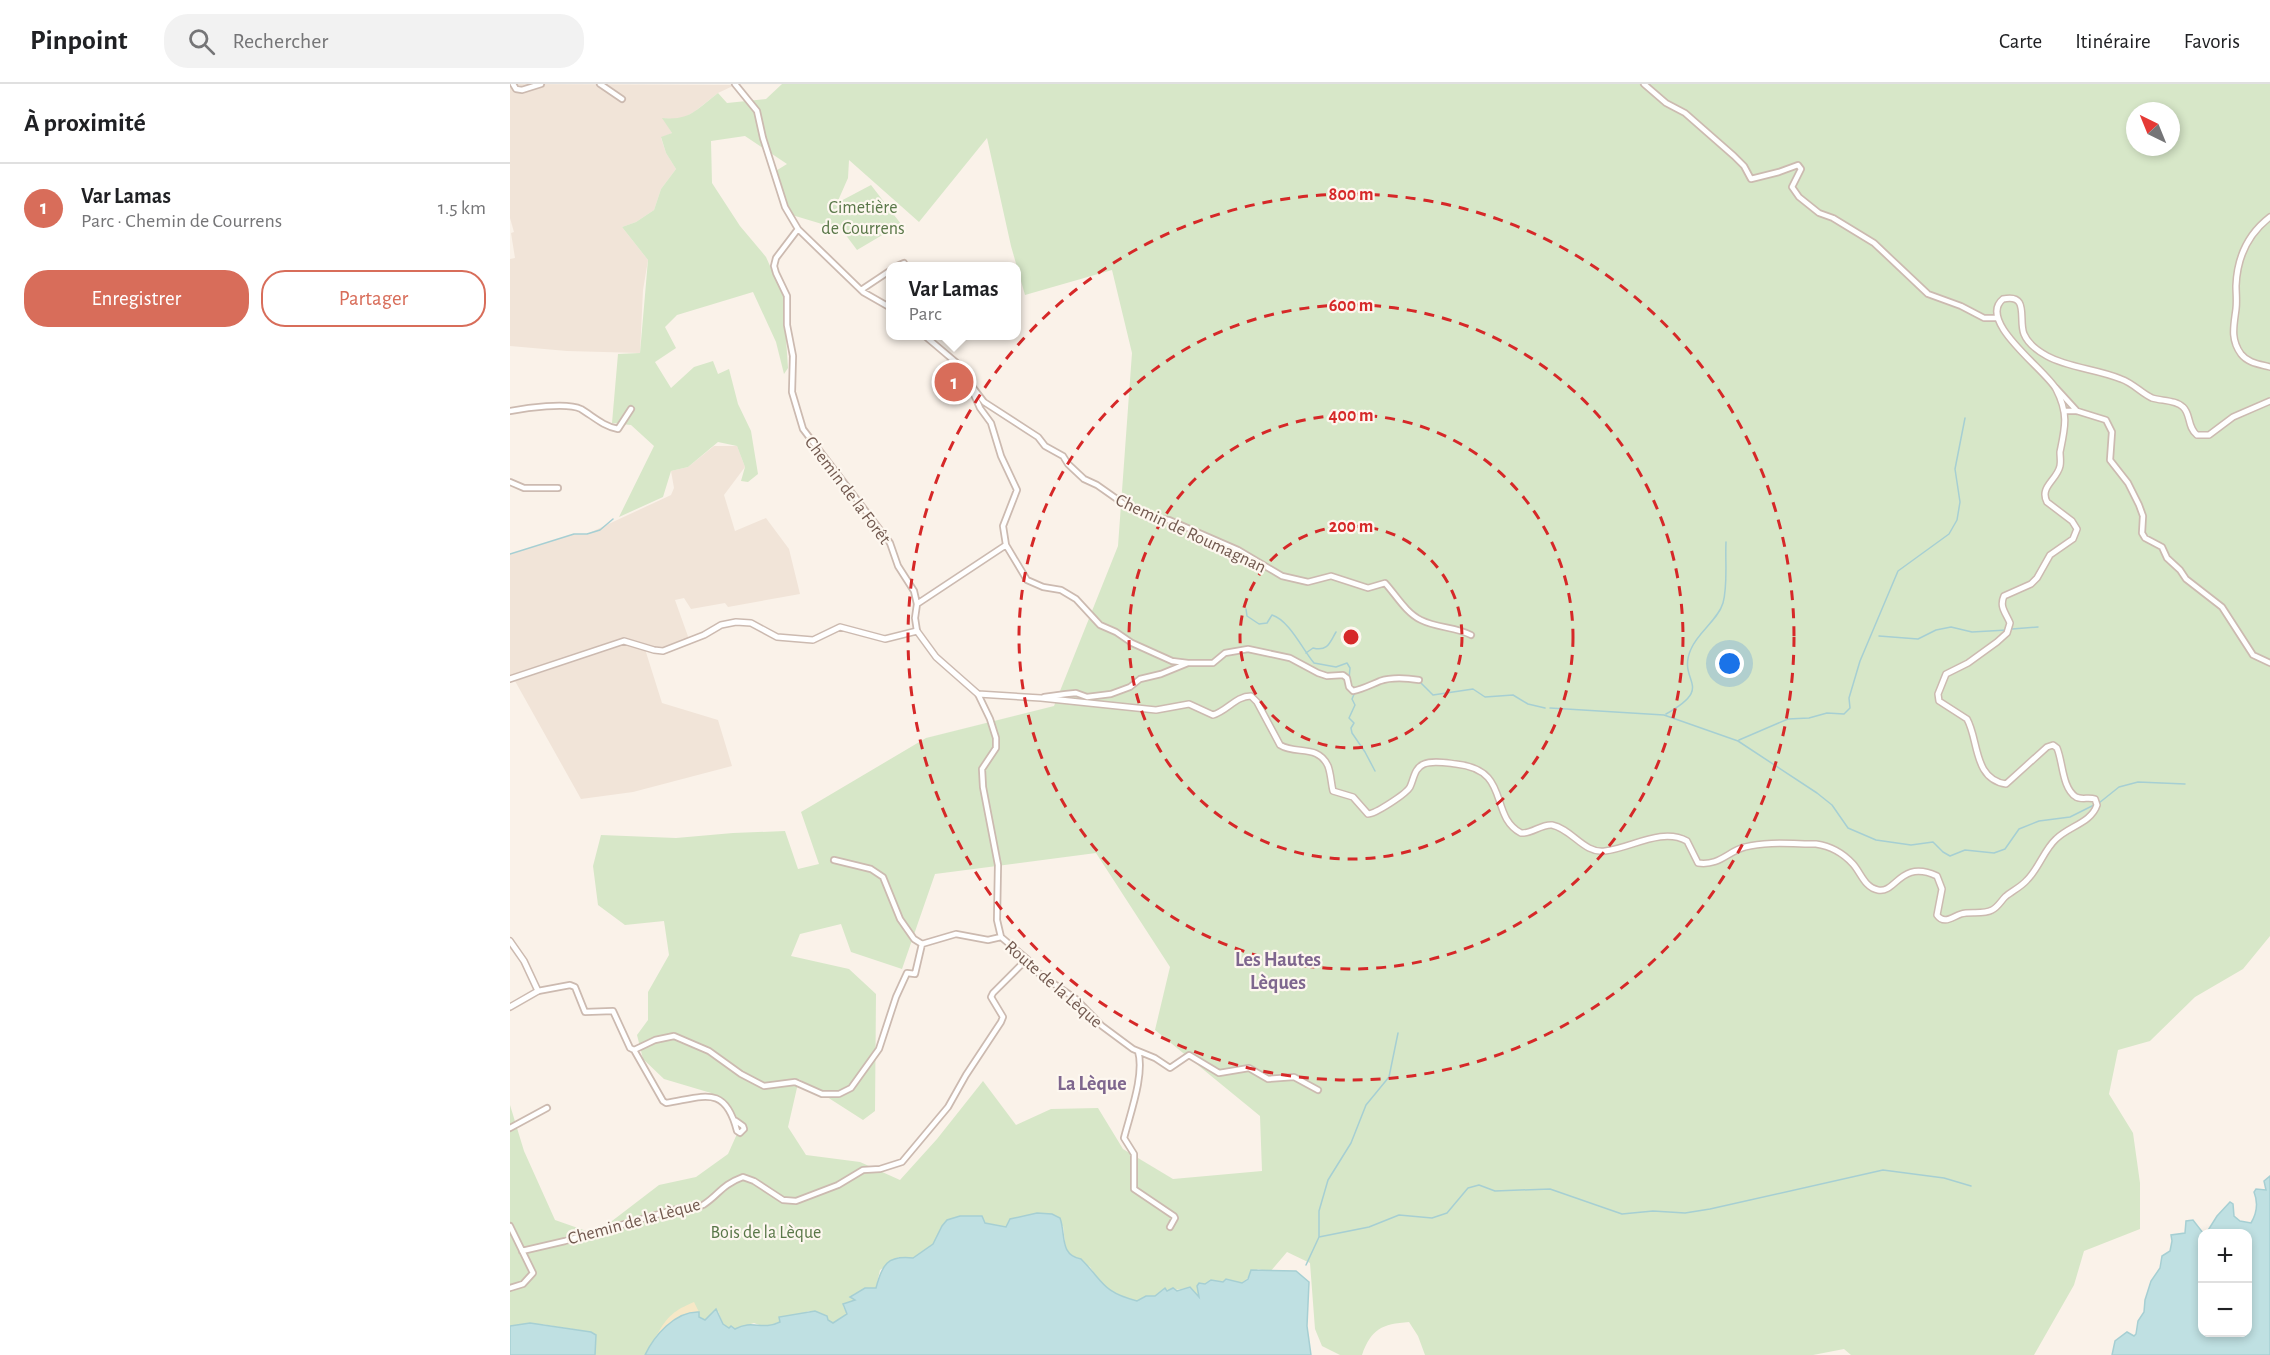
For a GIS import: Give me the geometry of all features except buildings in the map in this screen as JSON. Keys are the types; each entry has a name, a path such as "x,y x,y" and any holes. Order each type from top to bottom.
{"street":[{"path":"513,84 516,89 522,90 541,84"},
{"path":"600,84 622,99"},
{"path":"735,84 757,111 784,207 798,229 861,290 886,306"},
{"path":"1644,84 1666,103 1685,113 1734,156 1744,166 1751,179 1798,165 1801,169 1792,187 1799,197 1815,211 1833,218 1874,243 1928,294 1961,306 1984,318 1997,318"},
{"path":"2270,217 2255,232 2242,253 2237,267 2233,327 2235,340 2244,357 2253,363 2270,367"},
{"name":"Chemin de la Forêt","path":"798,229 777,258 774,266 787,296 787,325 792,356 792,392 797,412 804,431 890,543 898,566 909,580 917,604 915,618 917,631"},
{"path":"861,290 886,273"},
{"path":"2077,411 2017,347 1997,318 1996,309 2000,301 2013,298 2022,308 2023,333 2034,347 2057,360 2124,380 2150,397 2183,406 2191,428 2201,436 2209,435 2233,417 2270,401"},
{"path":"930,340 958,364 990,423 1001,456 1017,490 1004,522 1006,545 1027,580 1043,587 1061,590 1076,599 1100,625 1116,632 1140,648 1172,661 1213,663 1225,653 1248,649 1290,658 1318,674 1343,675 1347,678 1349,687 1353,691 1381,681 1403,678 1419,680"},
{"name":"Chemin de Roumagnan","path":"968,381 984,402 1038,437 1045,446 1063,456 1075,473 1124,504 1154,519 1169,520 1238,550 1282,576 1308,582 1331,576 1368,588 1385,583 1414,616 1423,621 1464,631 1471,635"},
{"path":"510,679 624,641 663,651 704,635 721,625 736,622 751,623 777,637 813,640 840,627 885,639 917,631 936,657 978,694 1156,710 1189,704 1213,715 1249,695 1257,702 1280,745 1286,748 1306,749 1319,754 1328,767 1334,791 1353,797 1368,814 1377,812 1408,789 1416,771 1423,764 1433,762 1458,764 1478,769 1489,777 1511,825 1521,833 1551,825 1562,828 1585,846 1602,852 1665,836 1674,836 1687,840 1698,863 1707,864 1724,859 1744,847 1825,845 1848,859 1870,887 1880,891 1911,872 1927,871 1937,876 1942,889 1936,911 1939,919 1945,921 1962,913 1991,911 2027,881 2042,861 2052,842 2089,818 2097,804 2095,799 2074,796 2067,784 2057,748 2053,745 2047,747 2006,784 1996,783 1979,760 1971,725 1967,719 1939,701 1938,694 1946,674 1980,656 2007,633 2010,623 2001,602 2004,596 2031,584 2050,555 2073,539 2077,529 2072,521 2047,502 2044,494 2061,465 2060,453 2065,432 2064,411 2056,388"},
{"path":"510,411 575,407 602,424 618,429 631,409"},
{"path":"2064,411 2077,411 2106,420 2112,432 2110,460 2127,483 2139,505 2143,516 2142,533 2145,538 2162,548 2167,558 2186,579 2222,607 2253,654 2270,663"},
{"path":"510,482 525,488 558,489"},
{"path":"917,604 1006,545"},
{"path":"1041,698 1076,693 1087,697 1111,694 1130,687 1140,679 1161,674 1188,663"},
{"name":"Route de la Lèque","path":"978,694 994,728 996,738 996,748 982,769 983,787 998,865 997,920 1001,937 1027,959 1037,972 1076,999 1102,1026 1138,1052 1155,1058 1170,1068 1189,1055 1219,1073 1249,1068 1268,1079 1294,1077 1318,1090"},
{"path":"834,860 871,869 883,877 900,919 914,939 922,944 956,934 988,940 1001,937"},
{"path":"510,941 524,961 538,991"},
{"path":"634,1050 655,1040 674,1036 709,1051 741,1074 765,1086 795,1082 822,1094 839,1094 851,1088 879,1049 896,997 907,973 915,974 922,944"},
{"name":"Chemin de la Lèque","path":"522,1251 680,1208 698,1207 705,1204 726,1184 743,1177 754,1181 783,1200 796,1201 837,1185 863,1170 880,1169 902,1162 948,1107 1001,1022 1003,1017 991,996 1027,959"},
{"path":"510,1007 538,991 570,985 575,987 585,1011 613,1011 630,1048 634,1050 663,1101 666,1103 693,1096 710,1097 725,1104 734,1115 735,1121"},
{"path":"1138,1052 1140,1059 1137,1085 1124,1138 1134,1154 1134,1189 1175,1218 1170,1227"},
{"path":"510,1128 547,1108"},
{"path":"510,1226 533,1274 523,1284 510,1288"}],"shaded area":[{"path":"510,84 735,85 718,93 694,112 679,120 663,118 672,133 661,138 666,153 676,169 661,189 654,210 636,222 622,227 648,260 643,290 640,353 567,351 510,346 510,259 515,258 511,233 514,232 510,218"},
{"path":"714,446 737,446 745,467 724,495 735,531 766,518 789,549 800,594 728,607 725,603 691,609 684,598 675,600 690,642 663,651 645,649 662,703 718,720 732,766 633,792 581,799 515,681 552,669 552,666 510,676 510,554 574,534 587,534 671,495 674,488 671,471 688,467"}],"green space":[{"path":"782,84 2270,84 2270,936 2243,969 2195,997 2150,1041 2118,1050 2109,1094 2133,1133 2140,1183 2140,1229 2084,1251 2074,1285 2034,1355 1851,1355 1844,1349 1813,1355 1425,1355 1418,1336 1409,1322 1392,1324 1379,1330 1369,1339 1362,1355 1340,1355 1322,1346 1315,1329 1310,1263 1287,1252 1270,1272 1258,1269 1242,1283 1226,1279 1223,1282 1211,1280 1199,1293 1199,1297 1187,1288 1169,1291 1165,1288 1155,1296 1146,1296 1137,1301 1118,1296 1101,1283 1090,1267 1066,1251 1063,1226 1010,1219 1007,1227 985,1223 942,1226 933,1244 913,1258 899,1257 880,1270 876,1288 854,1294 851,1298 855,1299 854,1301 843,1306 847,1314 833,1323 827,1320 827,1316 809,1311 765,1327 754,1323 735,1329 723,1324 718,1311 705,1320 699,1317 657,1335 645,1355 595,1355 591,1332 541,1324 510,1326 510,1105 524,1151 555,1220 595,1234 659,1185 696,1177 728,1154 741,1125 711,1093 664,1079 643,1059 637,1035 648,1020 648,992 669,955 664,921 625,925 598,905 593,866 601,835 676,838 785,831 798,869 819,864 801,812 926,738 1054,706 1118,546 1132,353 1112,270 1025,295 1021,281 1021,262 1016,262 1011,246 987,138 919,222 849,160 848,178 837,203 871,185 901,224 857,250 842,230 792,215 774,172 787,164 745,136 711,141 712,183 740,226 766,257 783,295 788,368 784,374 776,342 753,292 677,315 665,327 676,348 655,362 671,388 694,367 713,361 718,374 729,369 738,404 751,431 758,474 748,482 741,481 745,467 737,446 718,442 688,467 671,471 663,497 619,517 654,446 631,425 612,423 618,354 640,353 648,260 622,227 636,222 654,210 661,189 676,169 666,153 661,137 672,133 662,118 680,118 693,113 718,93 727,103 766,99","holes":["1096,853 1170,967 1155,1030 1260,1116 1262,1171 1173,1179 1123,1149 1098,1108 1051,1109 1016,1125 983,1081 937,1139 900,1180 860,1162 806,1155 788,1127 799,1079 863,1120 875,1111 876,994 849,969 791,956 800,934 841,924 851,952 902,969 935,874"]}],"sand":[{"path":"694,1302 699,1312 681,1316 657,1335 672,1314"}],"water":[{"path":"2270,1176 2270,1355 2112,1355 2115,1341 2127,1332 2134,1336 2136,1334 2151,1281 2160,1268 2162,1256 2170,1251 2171,1235 2185,1233 2186,1221 2193,1220 2200,1229 2198,1229 2198,1337 2252,1337 2252,1229 2209,1229 2230,1202 2233,1204 2234,1216 2240,1221 2251,1223 2256,1208 2254,1192 2256,1189 2266,1190 2264,1181"},
{"path":"1037,1213 1052,1214 1060,1218 1064,1243 1069,1253 1081,1259 1110,1290 1137,1301 1146,1296 1155,1296 1165,1288 1167,1291 1173,1288 1177,1291 1190,1287 1199,1297 1197,1286 1199,1283 1205,1284 1211,1280 1223,1282 1226,1279 1242,1283 1248,1279 1251,1270 1296,1271 1309,1282 1307,1326 1311,1355 645,1355 666,1326 690,1313 699,1312 699,1317 705,1320 716,1309 723,1324 735,1329 747,1325 773,1324 780,1322 779,1317 815,1311 827,1316 828,1320 833,1323 847,1314 843,1304 855,1300 850,1297 865,1288 876,1288 887,1263 897,1258 913,1258 933,1244 947,1220 960,1216 982,1216 985,1223 1006,1227 1010,1219"},
{"path":"530,1323 591,1332 596,1335 595,1355 510,1355 510,1326"}],"waterway":[{"path":"1739,740 1788,719 1809,718 1827,713 1844,714 1850,708 1849,698 1860,661 1898,571 1949,534 1957,520 1960,502 1955,469 1965,418"},
{"path":"510,554 574,534 587,534 600,530 613,519"},
{"path":"1666,714 1689,696 1692,690 1688,669 1691,649 1717,615 1723,603 1726,581 1726,542"},
{"path":"1246,609 1247,616 1259,624 1267,623 1272,615 1278,618 1290,629 1314,663 1336,667 1347,663 1350,668 1349,679"},
{"path":"1879,636 1918,639 1936,630 1951,627 1972,632 2007,630"},
{"path":"2012,629 2038,627"},
{"path":"1306,653 1313,648 1325,647 1336,632"},
{"path":"1421,683 1433,695 1473,689 1485,697 1513,695 1528,704 1545,708"},
{"path":"1355,692 1352,699 1355,705 1349,718 1354,723 1351,728 1352,733 1375,771"},
{"path":"1550,708 1664,715 1738,741 1817,793 1832,805 1848,828 1876,840 1911,845 1933,842 1950,856 1965,850 1994,853 2005,849 2019,829 2039,821 2070,817 2094,805"},
{"path":"2099,803 2119,787 2138,782 2185,784"},
{"path":"1319,1237 1319,1211 1328,1180 1351,1143 1366,1105 1389,1077 1398,1033"},
{"path":"1306,1265 1319,1237 1369,1227 1399,1215 1432,1218 1447,1213 1468,1188 1479,1185 1495,1191 1550,1189 1622,1214 1653,1211 1685,1213 1710,1209 1883,1170 1944,1178 1971,1186"}],"place":[{"name":"Var Lamas","path":"954,382"}],"district":[{"name":"Les Hautes Lèques","path":"1278,970"},
{"name":"La Lèque","path":"1092,1083"}],"park label":[{"name":"Cimetière de Courrens","path":"863,217"},
{"name":"Bois de la Lèque","path":"766,1232"}]}
